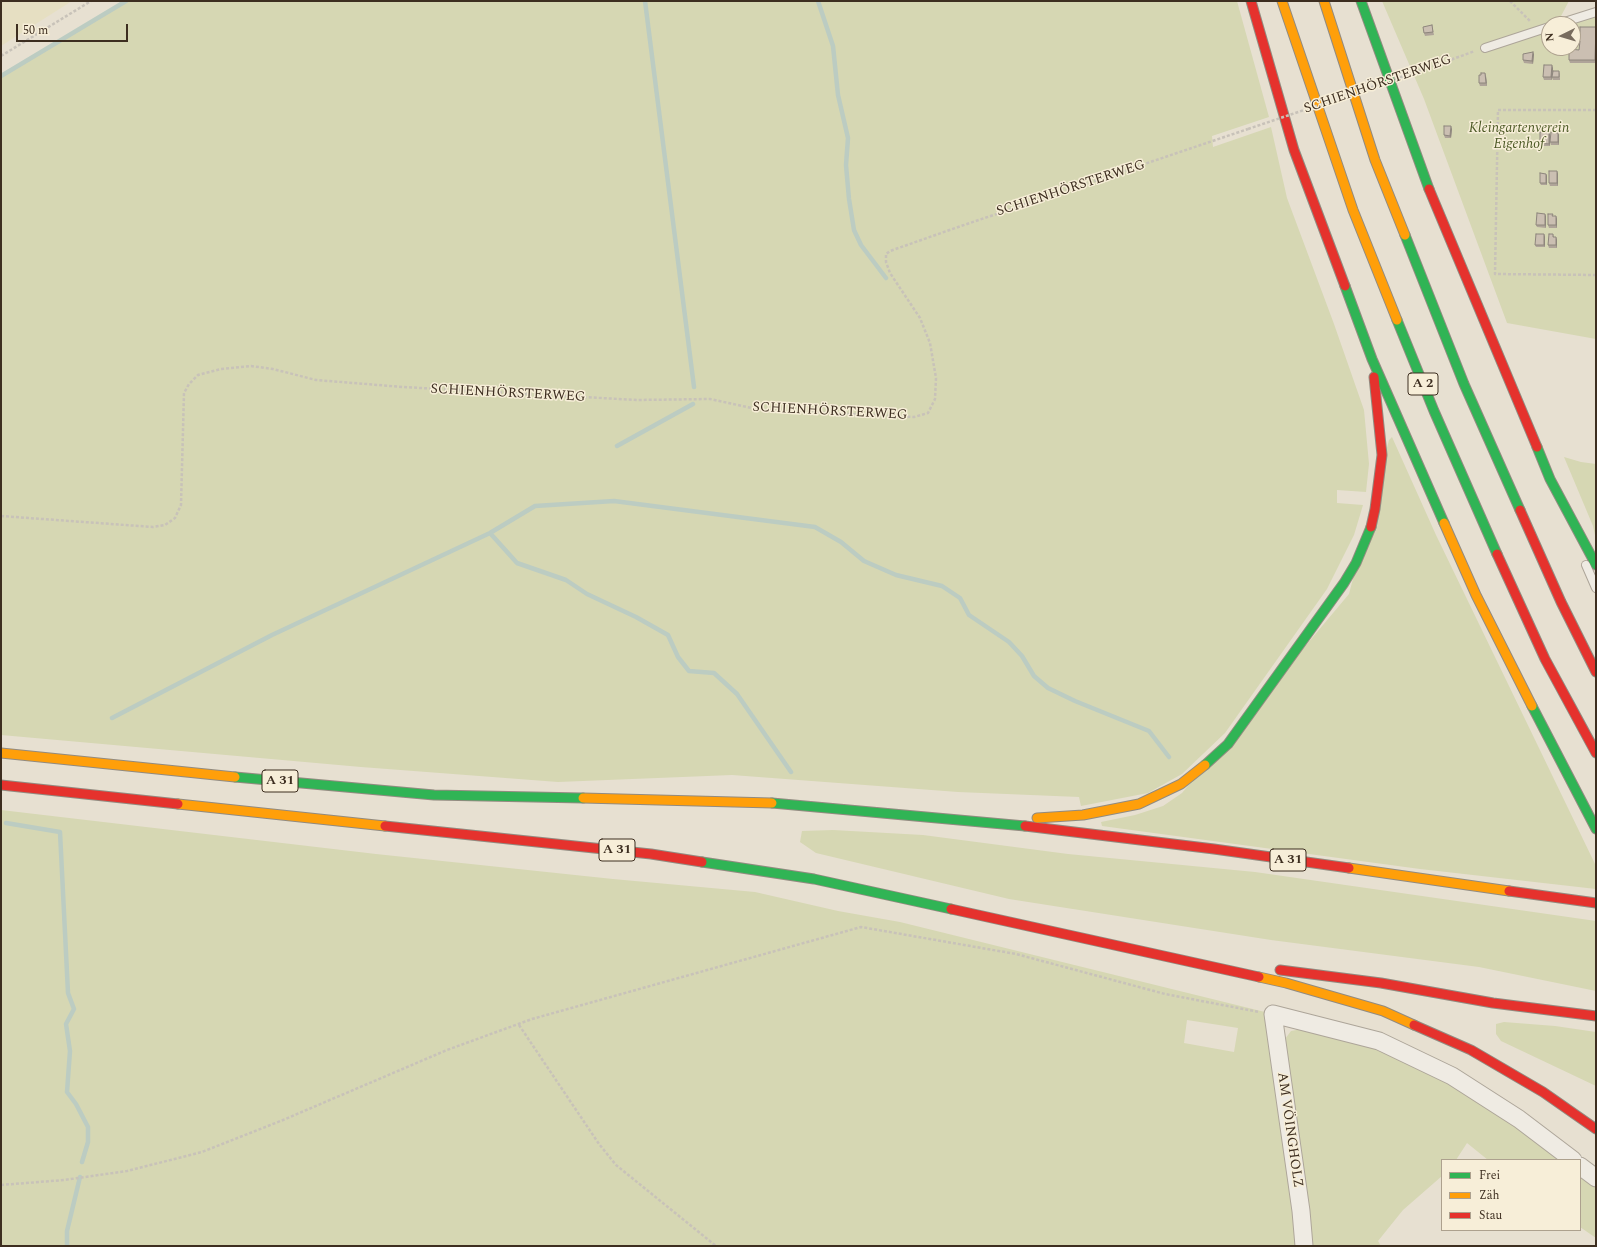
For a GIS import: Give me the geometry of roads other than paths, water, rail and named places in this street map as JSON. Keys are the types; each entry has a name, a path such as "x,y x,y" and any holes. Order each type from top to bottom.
{"highway":[{"path":"1251,1 1294,150 1372,359 1476,595 1553,748 1596,829"},
{"name":"A 2","path":"1282,1 1353,210 1434,411 1478,513 1545,659 1596,753"},
{"name":"A 2","path":"1324,1 1375,160 1461,376 1561,602 1596,672"},
{"path":"1361,1 1435,206 1550,478 1596,565"},
{"path":"980,821 1083,815 1110,811 1139,804 1181,784 1203,767 1228,744 1344,583 1356,563 1369,534 1375,509 1382,456 1372,359"},
{"name":"A 31","path":"1,753 314,785 434,795 788,803 980,821 1214,849 1596,903"},
{"name":"A 31","path":"1,784 651,854 814,880 1148,952"},
{"path":"1148,952 1256,967"},
{"path":"1148,952 1286,983 1384,1011 1471,1050 1543,1092 1596,1129"},
{"path":"1272,969 1380,983 1493,1003 1596,1016"}],"street":[{"name":"AM VÖINGHOLZ","path":"1304,1246 1273,1014 1379,1041 1452,1076 1519,1118 1572,1159"},
{"path":"1581,1167 1596,1178"}],"lane":[{"path":"1581,17 1596,12"},
{"path":"1485,48 1541,30"},
{"path":"1550,478 1596,588"}],"waterway":[{"path":"1,76 126,1"},
{"path":"645,1 694,387"},
{"path":"818,1 833,46 838,95 848,138 846,165 854,230 861,245 886,278"},
{"path":"617,446 693,404"},
{"path":"112,718 272,635 490,533 535,506 614,501 815,527 841,542 864,561 896,575 942,586 960,598 969,615 1009,642 1022,656 1034,676 1048,688 1075,701 1149,731 1169,757"},
{"path":"490,533 517,563 566,580 587,594 636,617 668,635 678,657 689,671 714,673 737,694 791,772"},
{"path":"6,823 60,832 68,993 74,1009 66,1024 70,1051 67,1092 76,1104 88,1127 88,1142 82,1162"},
{"path":"67,1246 67,1231 80,1177"}],"park label":[{"name":"Kleingartenverein Eigenhof","path":"1519,138"}]}
